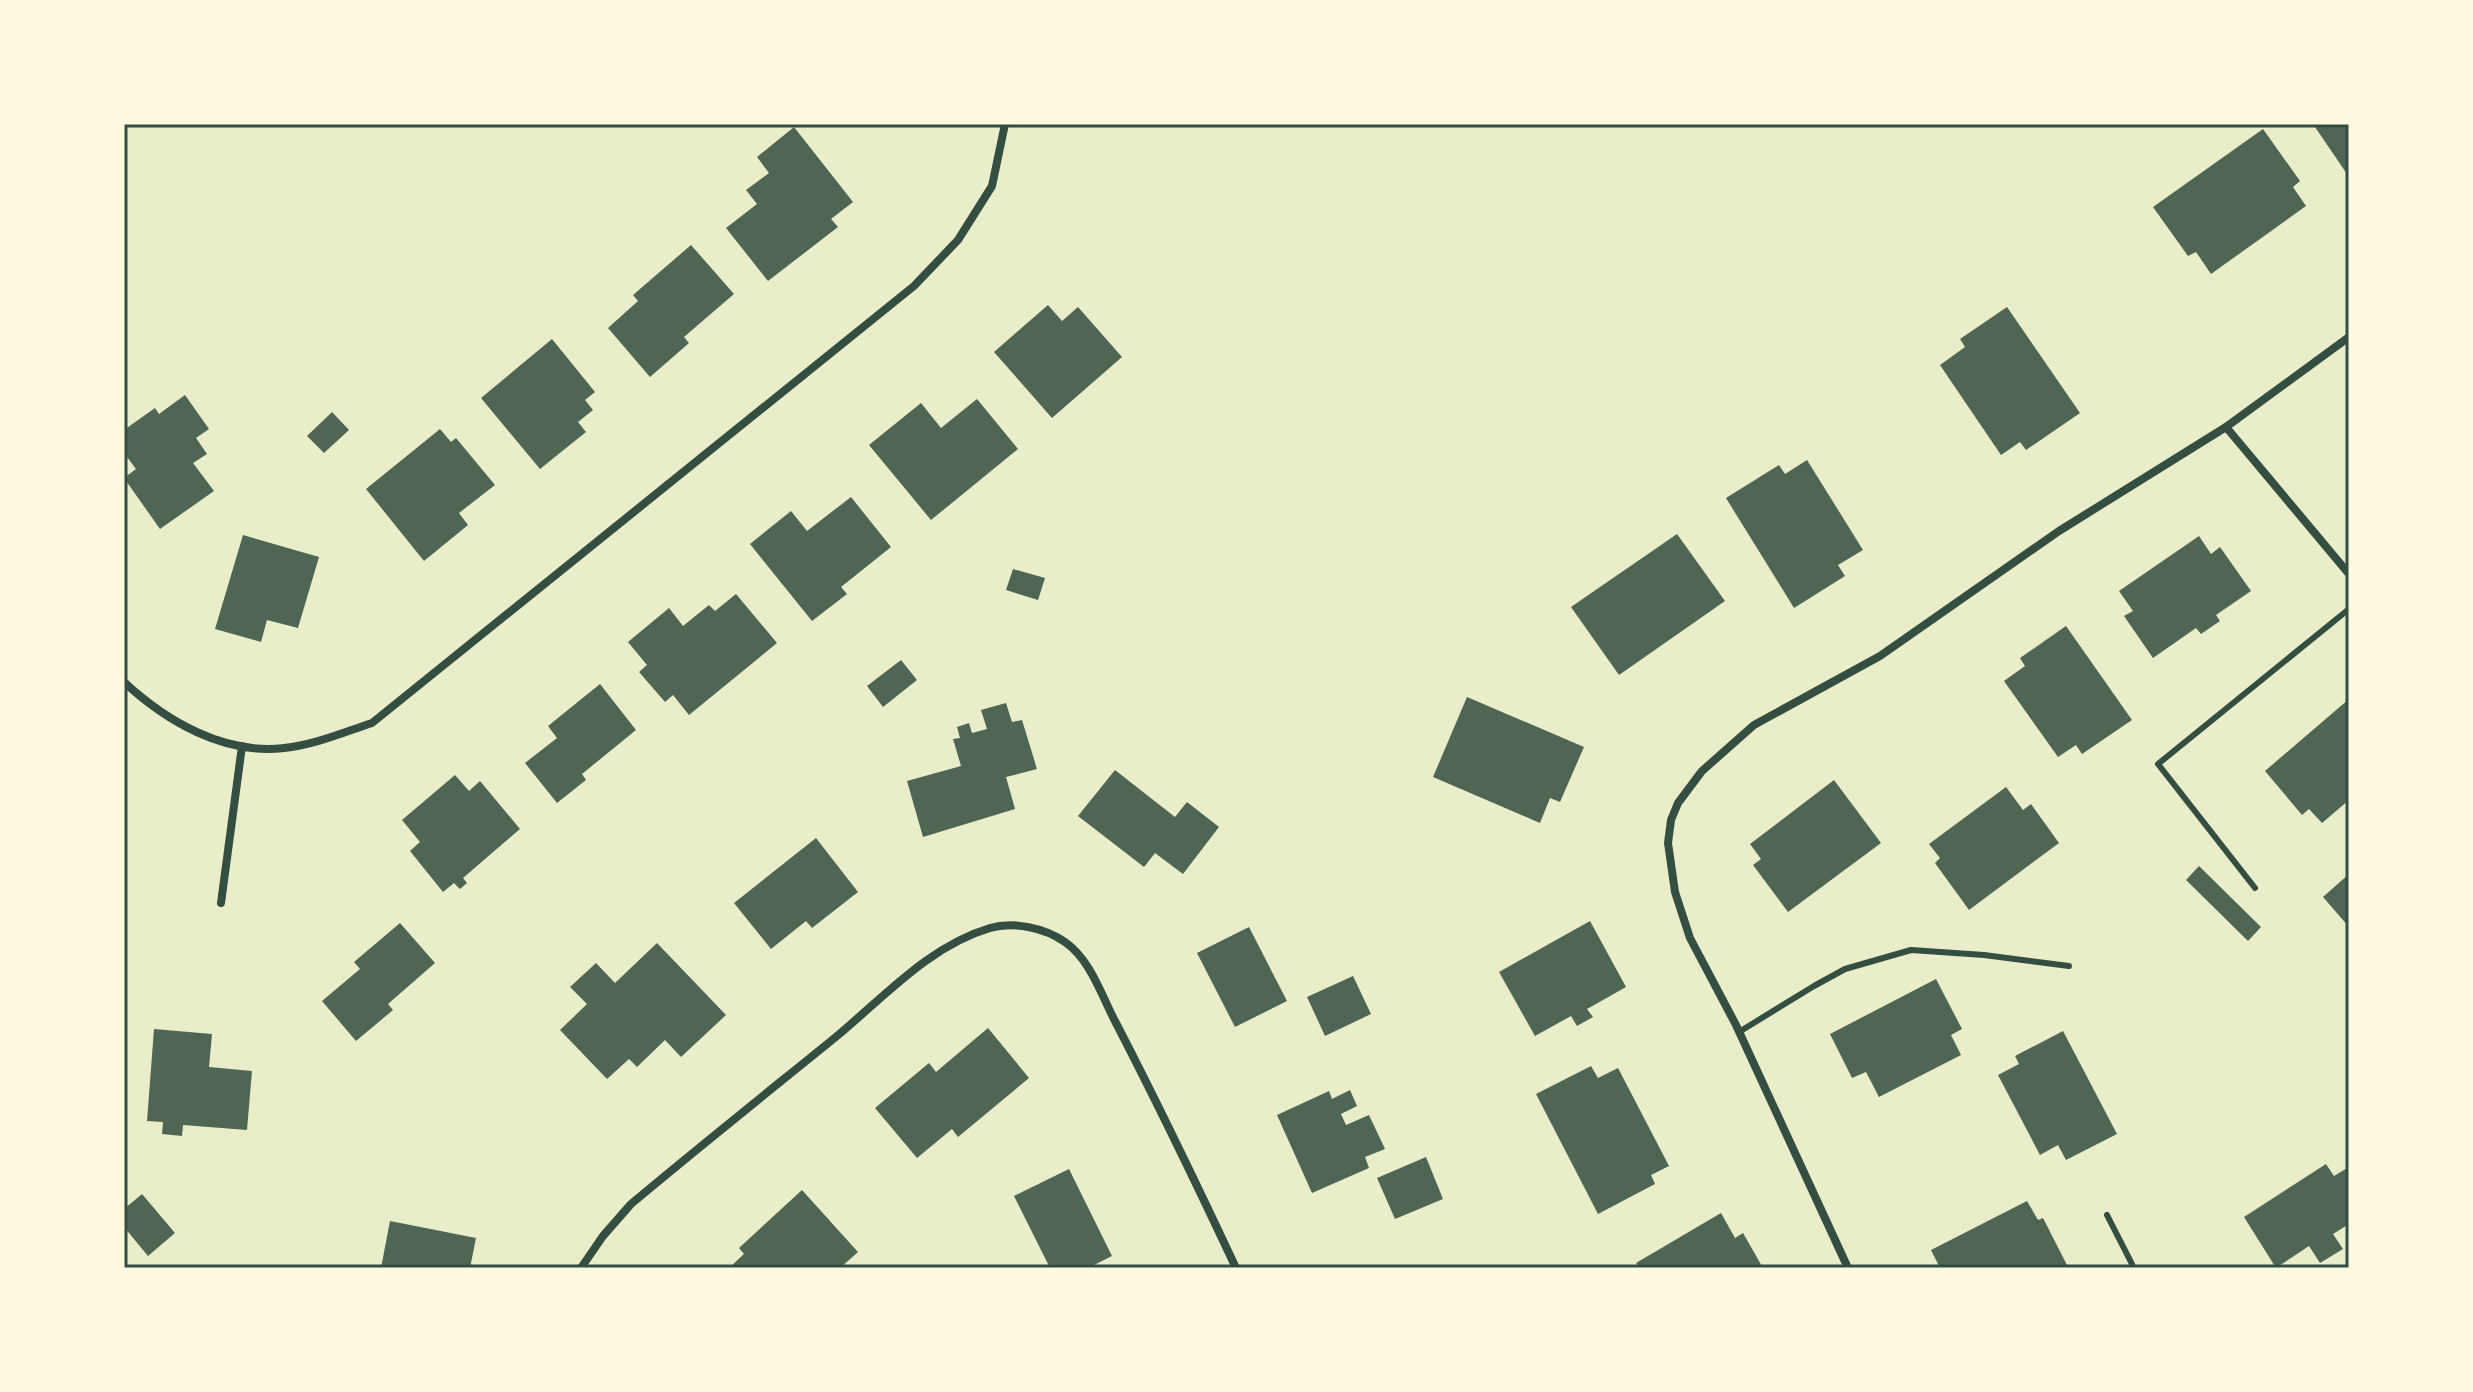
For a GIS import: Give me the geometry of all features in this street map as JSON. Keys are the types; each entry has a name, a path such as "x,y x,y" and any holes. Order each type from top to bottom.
{"street":[{"path":"124,682 148,705 191,731 242,746 283,748 372,723 914,286 958,240 992,186 1005,124"},
{"path":"1848,1268 1739,1032 1690,938 1675,892 1668,843 1671,820 1678,803 1702,771 1754,725 1880,656 2059,531 2226,427 2349,337"},
{"path":"2226,427 2349,574"},
{"path":"221,903 242,746"},
{"path":"581,1268 631,1204 916,968 965,939 989,928 1006,925 1027,927 1066,942 1086,965 1156,1097 1236,1268"}],"lane":[{"path":"2255,888 2158,764 2349,609"},
{"path":"1739,1032 1845,969 1911,950 1969,953 2069,966"},
{"path":"2107,1215 2134,1268"}],"building":[{"path":"2313,124 2349,124 2349,177"},
{"path":"794,127 853,202 831,219 838,227 768,281 726,228 757,204 746,190 769,173 757,157"},
{"path":"2263,129 2300,181 2293,187 2306,206 2211,274 2196,252 2188,256 2153,207"},
{"path":"691,245 734,294 684,337 689,343 650,377 608,328 638,301 633,295"},
{"path":"1048,305 1062,321 1078,307 1122,357 1052,418 994,352"},
{"path":"2007,307 2080,413 2026,450 2020,442 2001,455 1940,365 1965,347 1960,339"},
{"path":"552,339 595,392 585,400 593,410 578,422 586,432 540,469 481,398"},
{"path":"185,395 209,429 196,438 207,454 193,463 214,491 160,529 124,478 136,469 124,453 124,430 155,408 159,414"},
{"path":"977,399 1018,449 931,520 869,445 921,403 941,428"},
{"path":"332,412 349,430 324,453 307,436"},
{"path":"440,429 451,442 456,438 495,485 459,513 468,525 424,561 366,489"},
{"path":"1807,460 1863,550 1838,565 1845,576 1794,608 1726,498 1779,465 1785,474"},
{"path":"851,497 891,547 841,587 847,594 812,621 750,544 791,511 807,531"},
{"path":"1677,534 1725,601 1619,675 1571,607"},
{"path":"243,535 319,557 298,628 267,620 261,642 215,629"},
{"path":"2199,536 2211,554 2220,547 2251,591 2216,615 2220,621 2201,634 2196,628 2153,658 2124,616 2133,611 2119,591"},
{"path":"1013,569 1045,578 1038,600 1006,590"},
{"path":"736,594 777,643 689,715 673,695 665,702 639,672 647,665 628,642 669,608 683,626 709,605 715,611"},
{"path":"2066,626 2132,720 2082,754 2076,745 2058,757 2004,681 2025,666 2020,658"},
{"path":"901,660 917,680 883,707 867,686"},
{"path":"600,684 636,730 582,774 586,780 557,803 525,763 557,738 548,726"},
{"path":"1467,697 1584,747 1560,802 1550,798 1540,823 1433,777"},
{"path":"2349,699 2349,800 2322,823 2309,809 2302,815 2265,771"},
{"path":"1006,703 1012,722 1022,720 1037,769 1006,777 1015,809 923,837 907,781 961,766 953,739 960,738 957,727 969,723 972,733 987,729 981,710"},
{"path":"1115,770 1175,817 1187,802 1219,827 1183,874 1155,853 1144,867 1078,816"},
{"path":"455,775 469,791 480,781 520,829 463,878 467,883 460,889 454,883 443,892 410,851 420,842 402,820"},
{"path":"1834,780 1881,843 1788,912 1753,865 1761,859 1750,844"},
{"path":"2006,787 2023,810 2031,804 2059,843 1969,910 1935,863 1940,858 1929,844"},
{"path":"816,838 858,892 812,928 806,921 771,949 734,903"},
{"path":"2199,866 2261,927 2248,941 2186,880"},
{"path":"2349,874 2349,927 2323,897"},
{"path":"1590,921 1626,987 1587,1009 1593,1017 1577,1026 1571,1016 1535,1036 1499,972"},
{"path":"400,923 435,963 388,1004 393,1010 356,1041 322,1001 360,969 354,962"},
{"path":"1249,927 1287,1001 1235,1027 1197,953"},
{"path":"657,943 726,1015 681,1057 665,1040 637,1067 629,1059 607,1079 560,1030 587,1004 570,987 596,963 615,983"},
{"path":"1353,976 1371,1014 1325,1036 1307,997"},
{"path":"1936,979 1962,1029 1951,1035 1961,1055 1879,1097 1866,1072 1852,1078 1830,1034"},
{"path":"988,1028 1029,1078 958,1137 952,1129 917,1158 875,1108 929,1063 936,1072"},
{"path":"154,1029 212,1034 209,1067 252,1071 247,1130 183,1125 182,1136 162,1134 163,1122 147,1121"},
{"path":"2063,1031 2117,1134 2066,1160 2058,1145 2040,1155 1998,1075 2019,1064 2015,1056"},
{"path":"1591,1066 1598,1078 1618,1068 1669,1166 1651,1175 1655,1184 1598,1214 1536,1094"},
{"path":"1350,1090 1357,1106 1341,1114 1346,1125 1369,1115 1385,1149 1365,1157 1369,1168 1312,1193 1277,1115 1329,1091 1332,1099"},
{"path":"1426,1157 1443,1199 1395,1219 1377,1178"},
{"path":"2326,1164 2334,1176 2349,1167 2349,1224 2333,1234 2343,1249 2320,1263 2309,1246 2276,1268 2244,1217"},
{"path":"1069,1169 1112,1256 1088,1268 1050,1268 1014,1196"},
{"path":"802,1190 858,1252 840,1268 729,1268 744,1254 739,1248"},
{"path":"142,1194 175,1233 148,1256 124,1227 124,1209"},
{"path":"2027,1201 2038,1220 2043,1218 2068,1267 1940,1268 1931,1250"},
{"path":"1721,1213 1735,1238 1743,1233 1763,1268 1639,1268 1636,1263"},
{"path":"390,1221 476,1238 470,1268 381,1268"}]}
